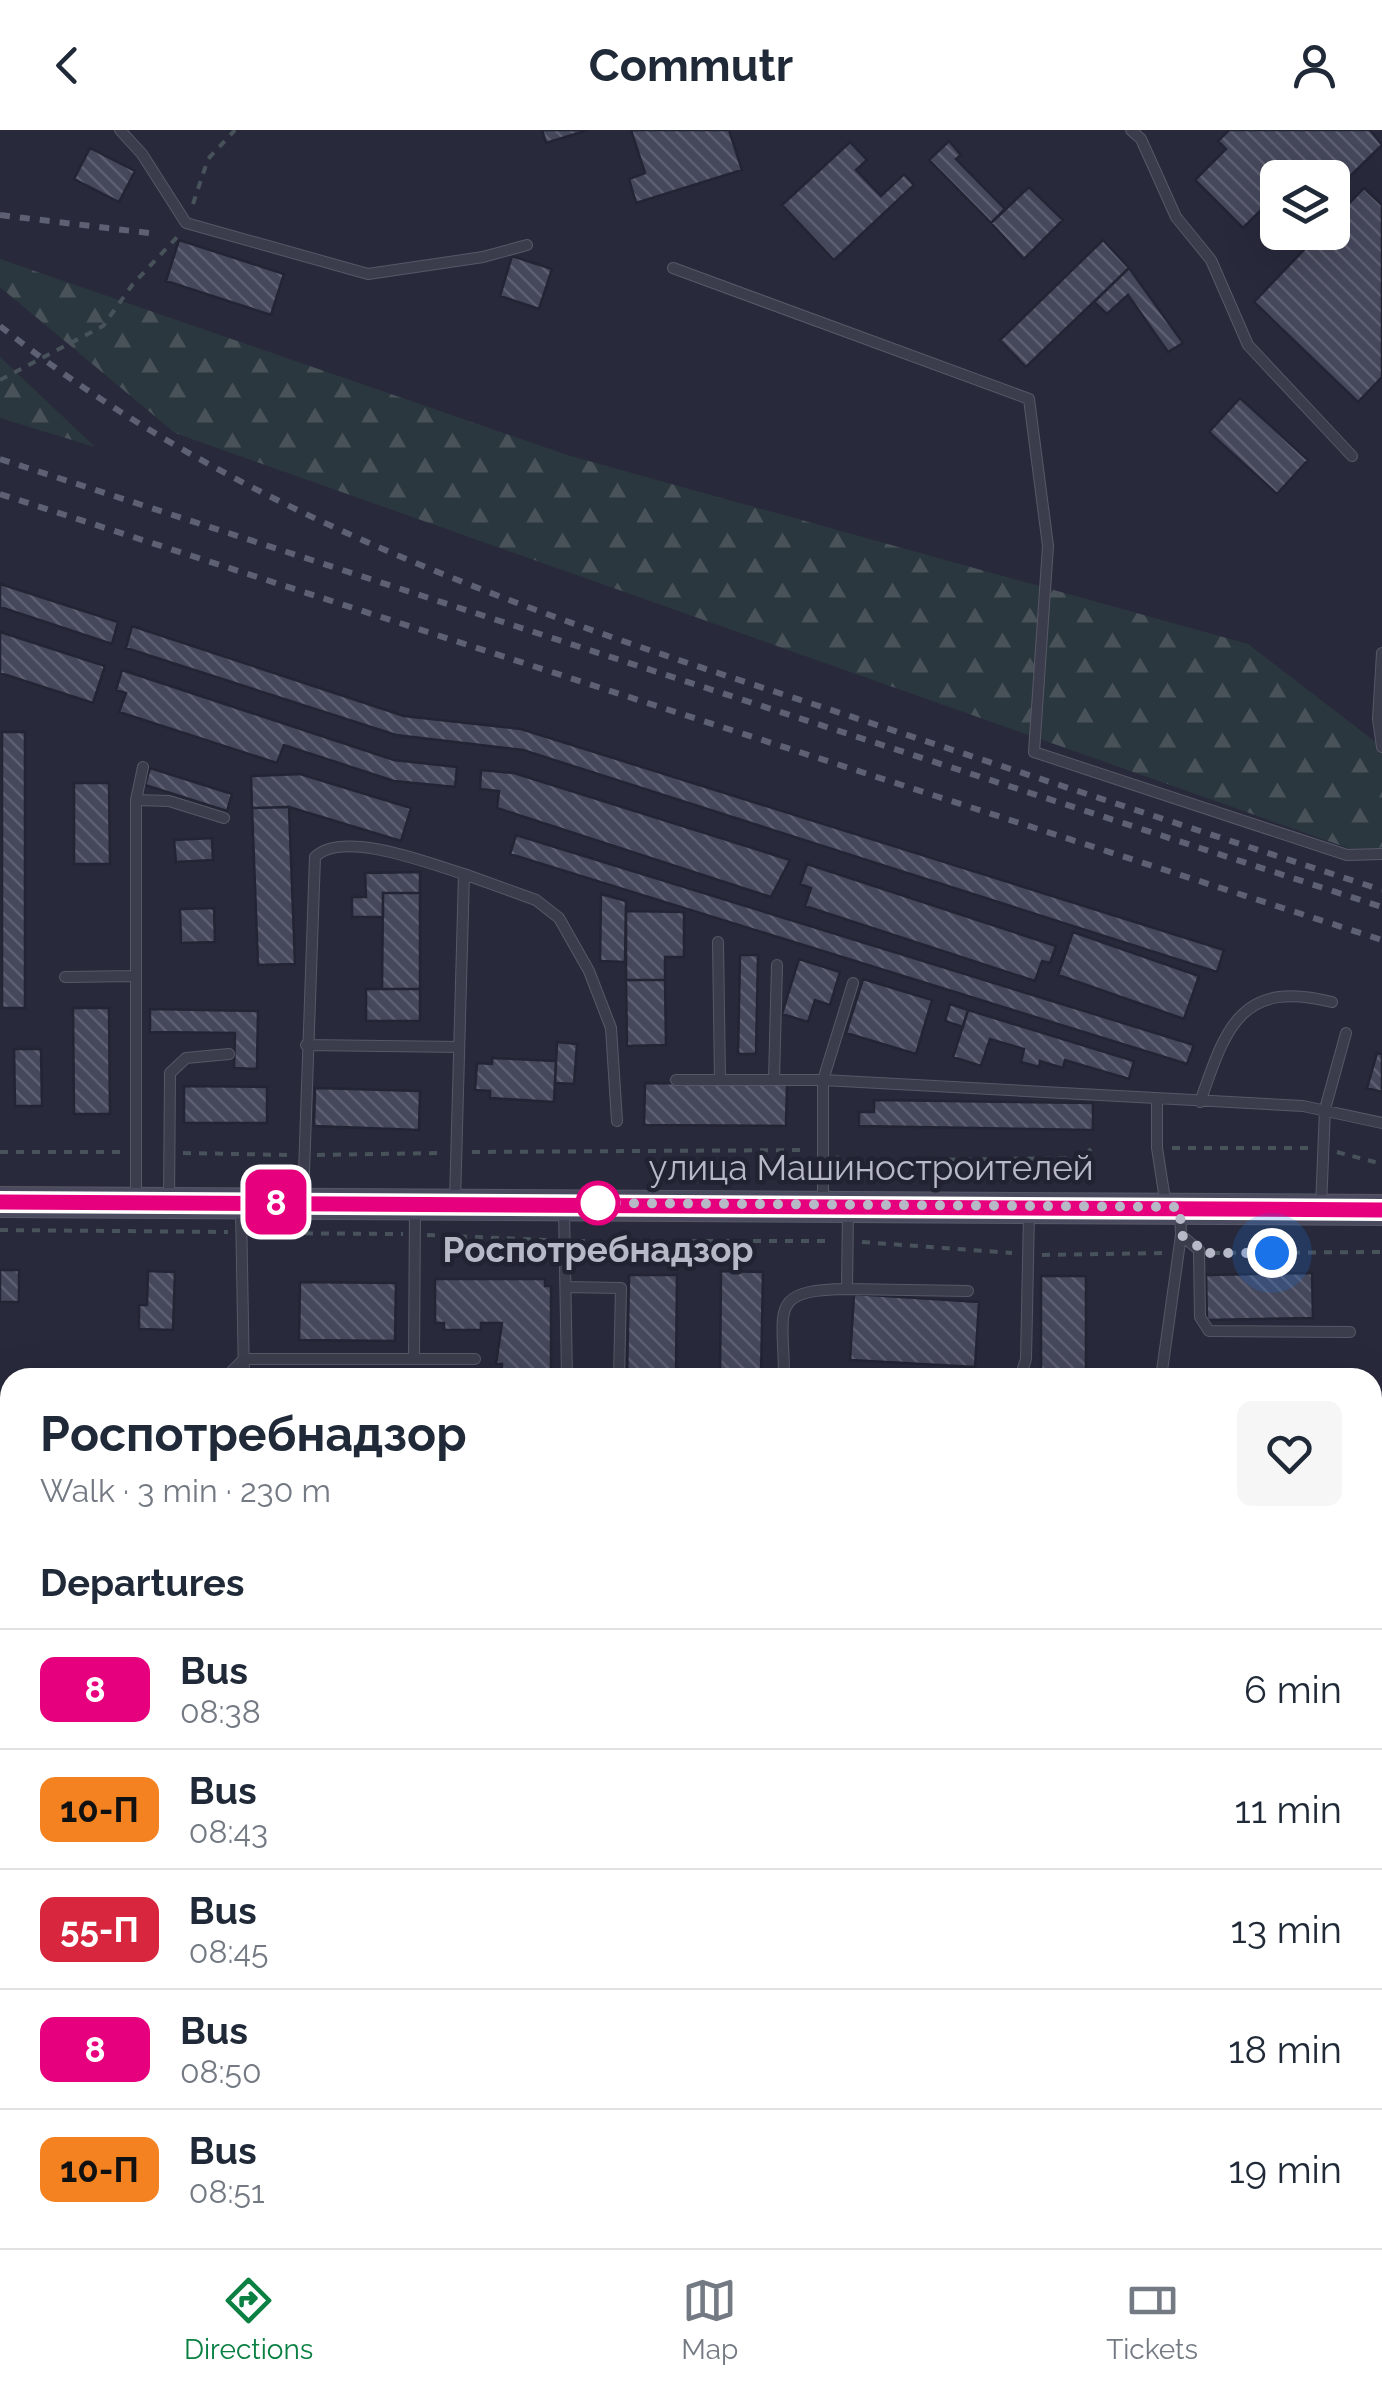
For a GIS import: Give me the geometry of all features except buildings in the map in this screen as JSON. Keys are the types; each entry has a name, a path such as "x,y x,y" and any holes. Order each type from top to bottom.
{"main road":[{"name":"улица Машиностроителей","path":"0,1202 1029,1207 1176,1216 1321,1208 1382,1210"}],"lane":[{"path":"120,130 142,154 186,224 368,274 484,258 527,245"},
{"path":"1131,130 1141,140 1176,217 1211,260 1248,346 1352,456"},
{"path":"673,268 1029,399 1048,546 1034,752 1347,855 1382,854"},
{"path":"1382,654 1378,719 1382,747"},
{"path":"136,1202 136,800 143,766"},
{"path":"136,800 169,801 224,818"},
{"path":"303,1202 315,857 327,848 355,846 464,874 536,900 558,918 589,971 611,1028 618,1121"},
{"path":"456,1202 464,874"},
{"path":"718,942 720,1080"},
{"path":"774,1080 778,966"},
{"path":"65,976 136,976"},
{"path":"847,1290 848,1241 823,1150 823,1080 853,983"},
{"path":"1200,1102 1225,1031 1240,1015 1256,1005 1289,997 1332,1002"},
{"path":"1321,1208 1326,1109 1346,1033"},
{"path":"306,1045 460,1047"},
{"path":"169,1202 170,1072 186,1058 229,1054"},
{"path":"676,1080 823,1080 1326,1109 1382,1123"},
{"path":"1157,1101 1157,1148 1176,1216 1178,1253 1162,1368"},
{"path":"241,1201 244,1368"},
{"path":"414,1359 415,1202"},
{"path":"564,1203 567,1368"},
{"path":"1023,1368 1029,1207"},
{"path":"1176,1216 1200,1253 1200,1317 1208,1331 1350,1332"},
{"path":"566,1287 621,1288 619,1368"},
{"path":"784,1368 784,1312 790,1298 806,1290 968,1291"},
{"path":"235,1368 244,1359 475,1359"}],"path":[{"path":"0,380 103,326 186,224 208,159 235,130"},
{"path":"1157,1148 1324,1148 1382,1164"},
{"path":"168,1152 304,1155 823,1150 843,1161 1080,1158 1092,1149"},
{"path":"0,1152 136,1152"},
{"path":"0,1230 414,1234 565,1241 848,1241 1028,1255 1178,1253"},
{"path":"1200,1253 1382,1252"}],"green space":[{"path":"0,259 567,455 1248,644 1382,747 1382,860 175,433 0,287"},
{"path":"0,357 95,447 0,418"}],"railway":[{"path":"0,215 157,234"},
{"path":"0,326 92,393 188,453 288,505 495,595 708,670 1382,890"},
{"path":"0,459 1382,907"},
{"path":"0,494 1382,940"}],"bus line":[{"name":"8","path":"0,1202 1382,1210"}],"place":[{"name":"Роспотребнадзор","path":"598,1203"}],"route":[{"path":"598,1203 1180,1207 1181,1235 1196,1243 1200,1253 1272,1253"}]}
